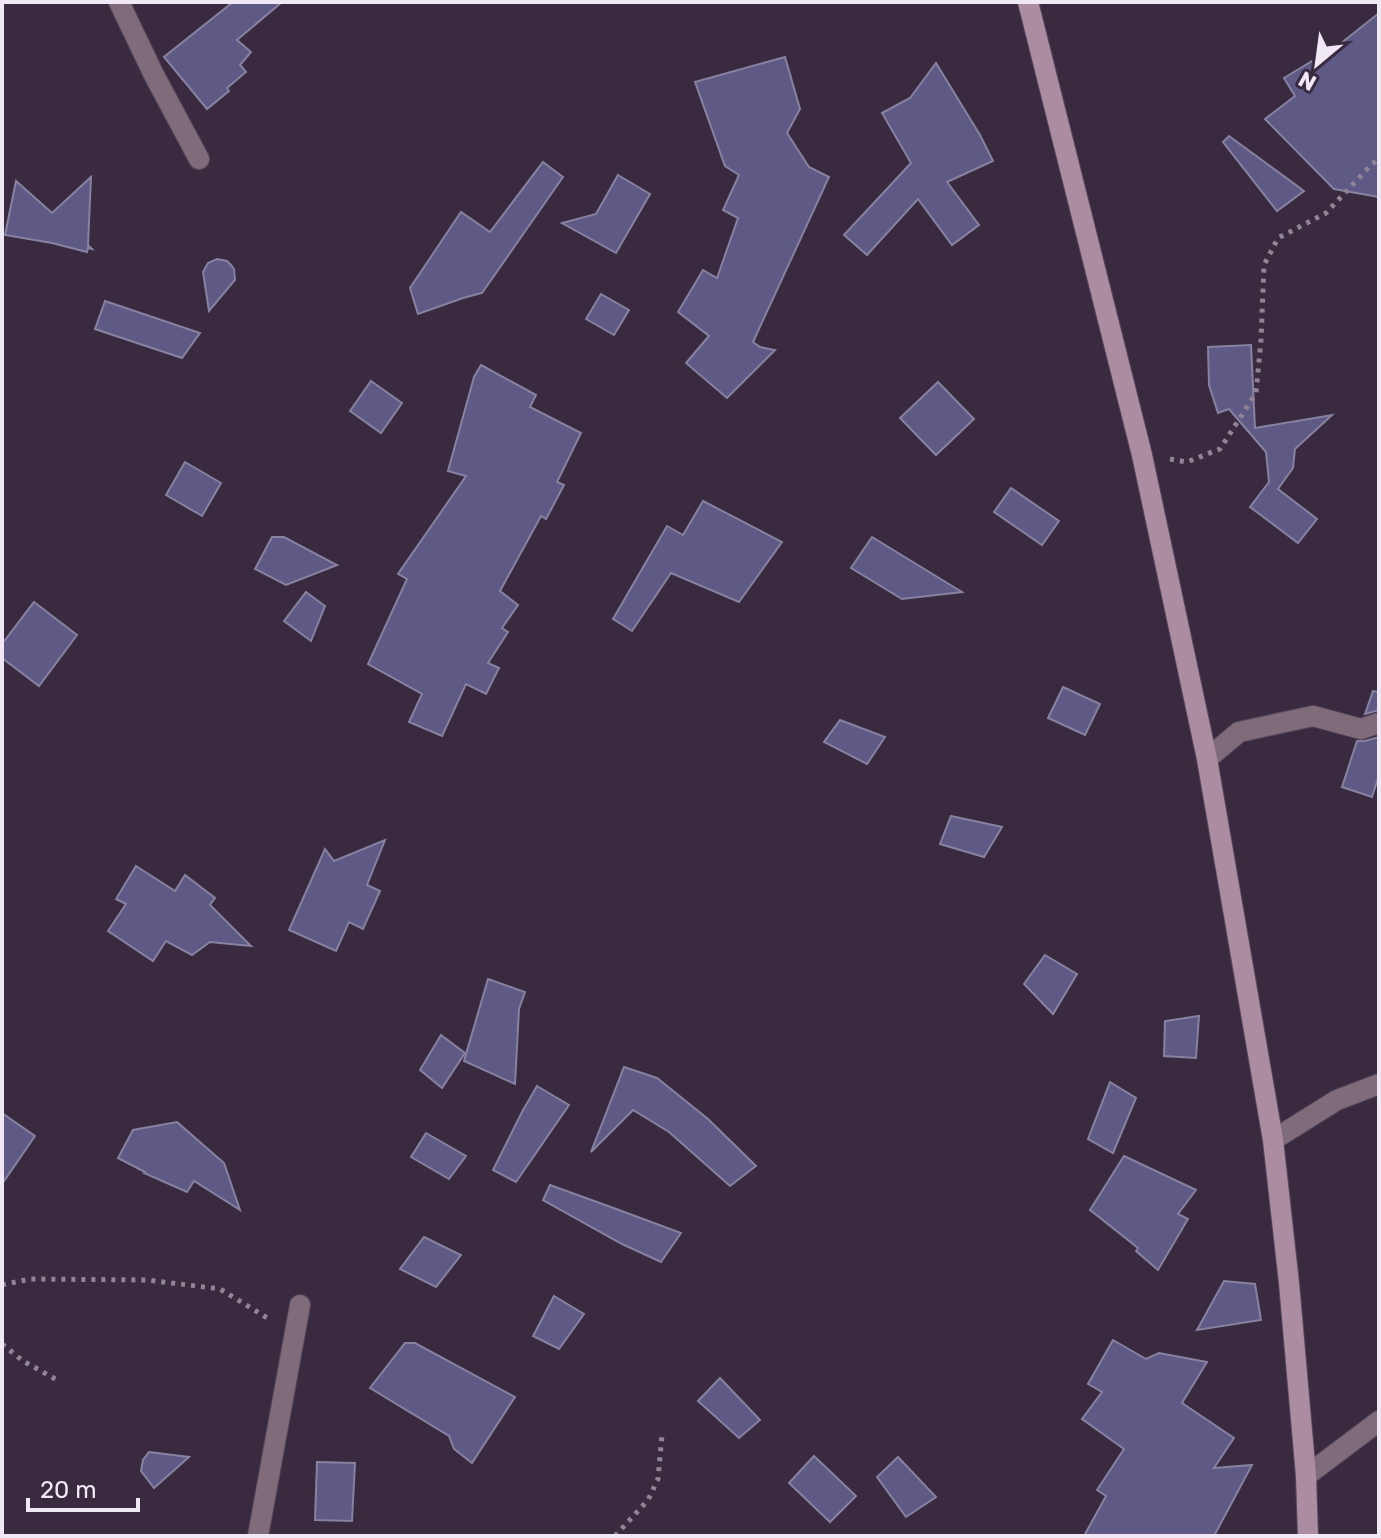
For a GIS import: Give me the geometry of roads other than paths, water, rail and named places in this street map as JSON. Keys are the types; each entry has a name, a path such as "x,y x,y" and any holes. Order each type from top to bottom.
{"main road":[{"path":"1028,2 1142,455 1207,759 1273,1140 1289,1283 1306,1476 1308,1536"}],"street":[{"path":"119,2 199,159"},
{"path":"1207,759 1239,732 1313,716 1361,729 1379,723"},
{"path":"1273,1140 1337,1100 1379,1084"},
{"path":"258,1536 300,1305"},
{"path":"1306,1476 1379,1421"}]}
